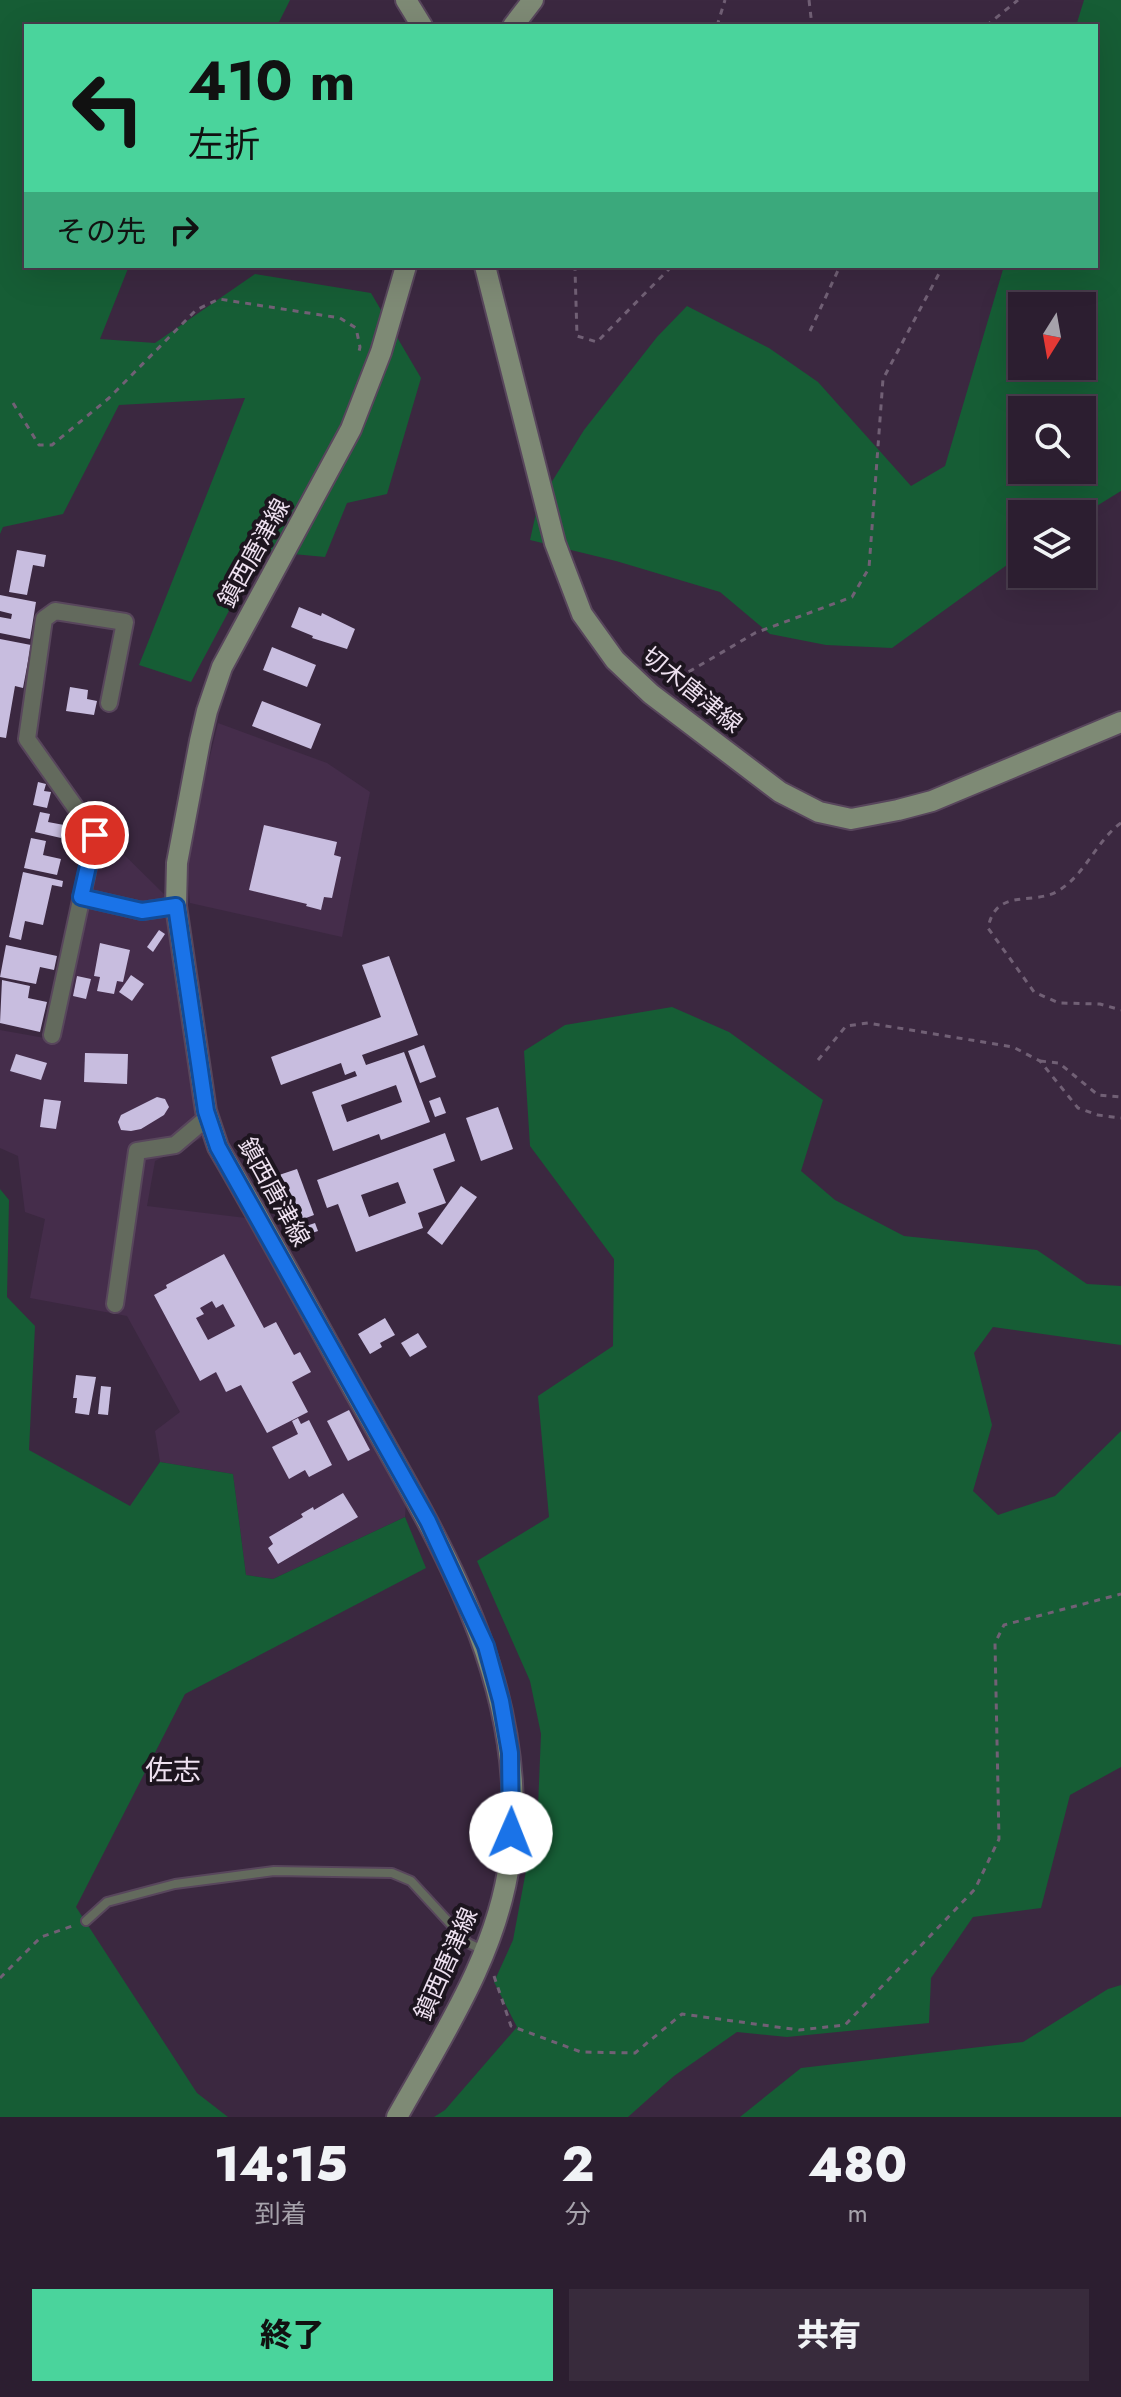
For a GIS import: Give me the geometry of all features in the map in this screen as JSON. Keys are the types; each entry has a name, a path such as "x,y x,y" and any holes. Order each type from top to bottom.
{"main road":[{"path":"406,0 421,24"},
{"path":"515,24 533,0"},
{"name":"鎮西唐津線","path":"397,2117 464,1997 486,1951 499,1910 510,1858 513,1808 510,1753 501,1701 486,1646 428,1521 218,1147 208,1117 176,906 177,863 197,756 207,711 222,667 351,429 381,352 405,268"},
{"name":"切木唐津線","path":"486,268 555,543 582,614 615,660 651,694 780,792 819,812 851,819 932,801 1121,722"}],"street":[{"path":"52,1035 95,835 27,739 44,619 55,611 125,622 109,703"},
{"path":"81,897 142,911 176,906"},
{"path":"115,1304 137,1151 175,1145 208,1117"}],"lane":[{"path":"86,1921 107,1902 175,1884 274,1871 392,1873 411,1881 468,1943 486,1951"}],"path":[{"path":"718,24 725,0"},
{"path":"809,0 812,24"},
{"path":"988,24 1018,0"},
{"path":"574,268 577,336 597,342 670,268"},
{"path":"810,331 839,268"},
{"path":"651,694 755,633 852,597 869,568 883,379 942,268"},
{"path":"13,403 39,445 52,445 109,398 196,310 219,299 340,318 356,328 360,347 357,360"},
{"path":"1121,823 1078,875 1056,892 1004,902 991,913 988,928 1034,992 1059,1003 1100,1004 1121,1010"},
{"path":"818,1060 846,1026 868,1023 1013,1047 1040,1061 1059,1063 1098,1095 1121,1097"},
{"path":"1040,1061 1078,1108 1121,1118"},
{"path":"486,1951 511,2026 581,2052 635,2053 682,2014 799,2030 845,2025 975,1889 999,1839 995,1643 1004,1625 1121,1594"},
{"path":"0,1978 41,1937 86,1921"}],"shaded area":[{"path":"218,723 327,763 370,792 342,937 190,903 186,856"},
{"path":"102,833 166,896 202,1138 155,1161 147,1206 246,1218 406,1501 405,1517 273,1579 246,1575 233,1474 160,1462 155,1431 180,1412 127,1316 30,1298 45,1219 25,1212 18,1156 0,1148 0,1030 56,1040"}],"green space":[{"path":"0,0 290,0 278,24 24,24 24,268 128,268 100,339 155,343 255,274 371,293 421,378 387,494 347,503 325,557 261,551 191,682 139,665 245,398 119,405 63,514 3,527 0,534"},
{"path":"1084,0 1121,0 1121,491 1096,506 1096,500 1008,500 1008,564 892,648 826,645 770,634 720,592 616,561 530,540 538,504 584,430 657,337 687,306 769,348 818,382 911,486 945,466 1003,268 1098,268 1098,24 1077,24"},
{"path":"672,1007 729,1032 823,1100 801,1171 835,1200 904,1236 1037,1250 1087,1284 1121,1286 1121,1345 993,1327 974,1353 992,1425 973,1491 998,1515 1055,1496 1121,1431 1121,1767 1070,1795 1041,1908 973,1917 931,1978 929,2023 787,2037 737,2032 674,2076 628,2117 434,2117 445,2110 517,2027 494,1982 513,1940 538,1807 541,1734 530,1681 477,1561 549,1517 538,1396 613,1346 614,1259 530,1146 524,1051 565,1025"},
{"path":"0,1189 9,1200 7,1297 35,1326 29,1450 130,1506 160,1462 233,1474 246,1575 273,1579 405,1517 426,1568 185,1694 76,1907 197,2093 228,2117 0,2117"},
{"path":"1121,1985 1121,2117 740,2117 801,2068 1023,2042 1108,1989"}],"building":[{"path":"17,550 46,555 44,567 33,565 27,595 9,592"},
{"path":"0,595 36,602 30,639 0,633 0,617 11,619 12,614 0,611"},
{"path":"299,607 321,616 322,613 355,629 347,649 312,638 291,627"},
{"path":"0,639 31,645 23,688 15,686 6,738 0,737"},
{"path":"272,647 316,665 307,687 263,670"},
{"path":"70,687 88,690 87,699 97,701 94,715 66,711"},
{"path":"262,701 321,724 311,749 252,726"},
{"path":"38,782 46,784 44,791 51,792 47,808 33,805"},
{"path":"40,812 50,814 48,822 64,825 61,838 35,832"},
{"path":"264,825 337,842 334,855 341,857 332,898 324,897 321,910 249,890"},
{"path":"31,838 46,841 43,855 61,859 57,875 24,868"},
{"path":"23,872 63,881 62,887 52,885 43,925 25,921 21,940 9,937"},
{"path":"159,930 165,934 153,952 147,947"},
{"path":"100,943 130,950 123,982 117,981 114,994 97,991 100,977 94,976"},
{"path":"6,945 57,956 54,970 40,967 36,984 0,977"},
{"path":"389,956 418,1035 362,1055 366,1065 404,1052 430,1122 381,1140 379,1134 333,1151 312,1092 357,1076 355,1071 345,1075 341,1063 281,1085 271,1057 381,1017 362,965","holes":["396,1085 402,1102 347,1122 341,1105"]},
{"path":"131,975 144,984 132,1001 119,992"},
{"path":"77,976 91,979 86,999 73,996"},
{"path":"2,980 30,986 28,998 47,1002 40,1032 0,1023"},
{"path":"424,1045 436,1077 420,1083 408,1051"},
{"path":"85,1053 128,1054 127,1084 84,1082"},
{"path":"16,1054 47,1063 41,1080 10,1071"},
{"path":"157,1097 165,1099 169,1107 164,1115 141,1129 121,1130 118,1122 121,1115"},
{"path":"440,1097 446,1113 435,1117 429,1101"},
{"path":"44,1099 61,1101 56,1129 40,1127"},
{"path":"498,1107 513,1149 481,1161 466,1118"},
{"path":"445,1133 455,1161 433,1169 446,1203 418,1213 423,1228 356,1252 338,1204 327,1208 317,1180","holes":["398,1182 406,1203 369,1217 361,1195"]},
{"path":"297,1169 314,1215 287,1225 270,1178"},
{"path":"461,1186 477,1197 442,1245 427,1233"},
{"path":"315,1223 318,1231 306,1235 303,1227"},
{"path":"224,1254 264,1328 276,1322 294,1355 300,1352 311,1372 292,1382 308,1412 267,1433 241,1385 226,1392 216,1372 200,1381 154,1295 167,1288 166,1285","holes":["212,1301 216,1308 223,1304 235,1326 208,1340 196,1318 204,1314 200,1308"]},
{"path":"385,1318 395,1335 380,1343 382,1347 370,1354 358,1334"},
{"path":"418,1333 427,1347 410,1357 401,1343"},
{"path":"76,1375 96,1377 89,1415 75,1413"},
{"path":"101,1386 111,1387 108,1415 98,1414"},
{"path":"349,1410 370,1450 348,1461 327,1421"},
{"path":"298,1418 301,1424 309,1420 332,1465 309,1477 305,1470 289,1479 272,1447 298,1434 292,1421"},
{"path":"343,1493 358,1517 278,1564 268,1548 273,1544 269,1537 303,1517 301,1514"}],"district":[{"name":"佐志","path":"173,1770"}],"route":[{"path":"95,835 81,897 142,911 176,906 206,1111 218,1147 428,1521 486,1646 501,1701 510,1753 511,1833"}]}
